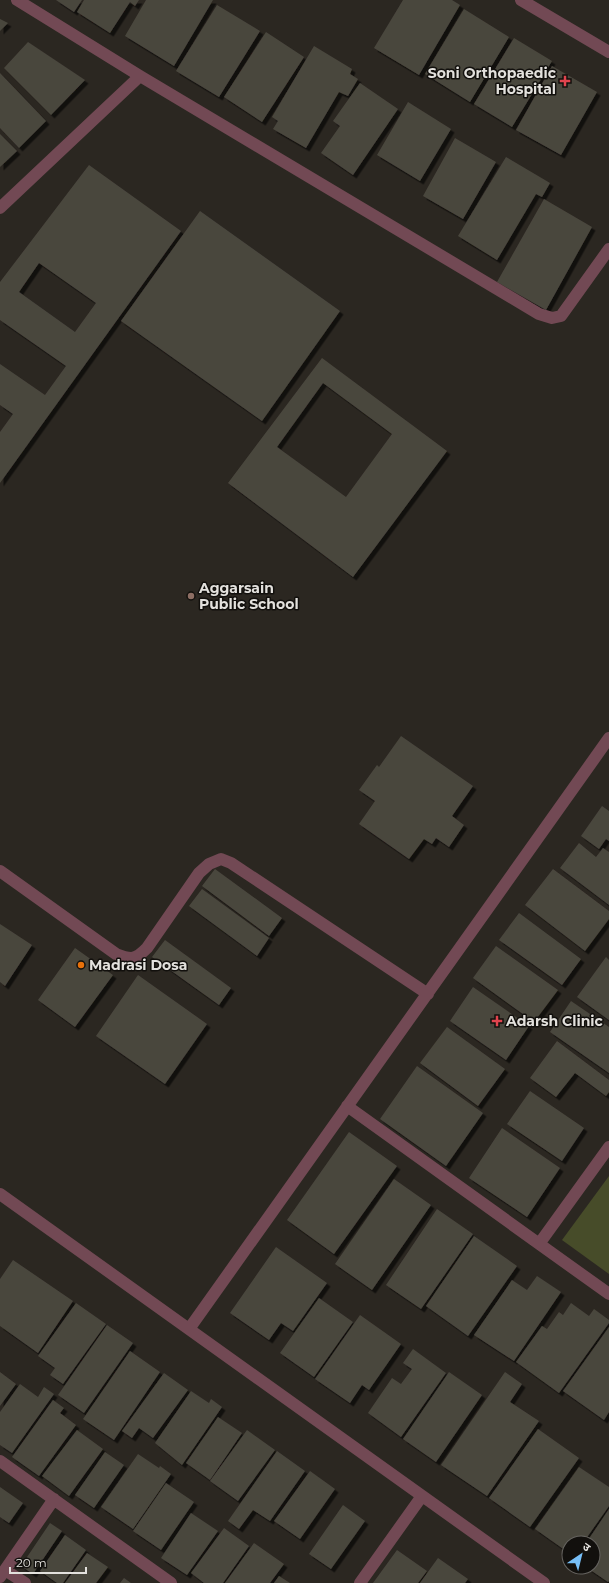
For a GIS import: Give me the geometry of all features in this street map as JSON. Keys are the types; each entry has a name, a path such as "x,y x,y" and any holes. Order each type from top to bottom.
{"street":[{"path":"17,0 140,76 539,314 552,318 561,316 609,249"},
{"path":"521,0 609,52"},
{"path":"0,208 140,76"},
{"path":"189,1329 609,738"},
{"path":"0,872 116,954 129,959 139,956 147,948 199,873 209,864 220,859 231,863 428,994"},
{"path":"347,1106 609,1294"},
{"path":"539,1244 609,1147"},
{"path":"0,1194 544,1583"},
{"path":"0,1461 171,1583"},
{"path":"360,1583 422,1496"},
{"path":"24,1583 3,1573 54,1499"}],"green space":[{"path":"609,1176 609,1274 562,1240"}],"building":[{"path":"56,0 82,0 74,12"},
{"path":"84,0 139,0 135,6 130,2 110,33 77,12"},
{"path":"146,0 213,0 174,66 125,36"},
{"path":"403,0 452,0 460,5 419,75 374,48"},
{"path":"217,5 260,31 219,97 176,71"},
{"path":"464,9 509,37 470,102 425,74"},
{"path":"0,19 8,23 0,31"},
{"path":"266,32 304,57 262,122 224,97"},
{"path":"514,38 552,61 512,127 474,104"},
{"path":"28,42 85,80 51,115 4,68"},
{"path":"314,46 352,69 350,74 358,79 348,96 339,92 306,148 273,129 278,121 272,117"},
{"path":"552,66 597,92 561,155 516,130"},
{"path":"0,73 46,121 19,148 0,128"},
{"path":"360,83 398,109 353,175 321,153 340,126 333,121"},
{"path":"408,102 451,129 420,181 377,155"},
{"path":"0,134 17,151 0,167"},
{"path":"455,138 496,162 463,219 423,196"},
{"path":"506,157 550,183 542,197 536,194 497,260 458,236"},
{"path":"89,165 181,231 0,483 0,432 13,414 0,405 0,364 45,395 66,366 0,320 0,282","holes":["39,263 96,303 75,332 19,292"]},
{"path":"544,199 592,227 546,310 497,282"},
{"path":"200,211 340,311 262,421 121,321"},
{"path":"322,358 447,451 353,577 228,483","holes":["323,383 392,434 346,497 277,447"]},
{"path":"401,736 473,786 452,816 464,825 449,847 436,838 432,844 424,839 409,859 359,824 375,801 359,790 377,765 379,767"},
{"path":"602,806 609,811 609,841 606,839 599,849 581,836"},
{"path":"579,843 596,857 603,848 609,852 609,905 560,868"},
{"path":"215,869 282,918 269,936 202,886"},
{"path":"553,869 609,911 609,919 585,951 525,905"},
{"path":"202,889 269,938 257,956 189,906"},
{"path":"519,913 581,959 562,985 499,940"},
{"path":"0,924 32,945 5,986 0,982"},
{"path":"165,940 231,988 219,1005 152,957"},
{"path":"496,946 558,990 534,1022 473,978"},
{"path":"75,948 113,975 75,1027 38,1000"},
{"path":"606,957 609,960 609,1020 577,997"},
{"path":"138,975 207,1024 165,1084 96,1036"},
{"path":"473,987 529,1026 506,1060 450,1021"},
{"path":"571,1001 609,1027 609,1073 550,1032"},
{"path":"447,1027 505,1069 478,1106 420,1063"},
{"path":"557,1041 609,1080 609,1092 606,1096 575,1073 556,1097 530,1078"},
{"path":"417,1066 483,1113 446,1166 380,1119"},
{"path":"530,1091 584,1128 562,1161 507,1124"},
{"path":"502,1128 560,1168 527,1217 469,1178"},
{"path":"349,1132 397,1166 334,1254 287,1220"},
{"path":"394,1179 431,1205 372,1290 335,1264"},
{"path":"437,1209 473,1234 421,1309 386,1285"},
{"path":"474,1236 517,1266 468,1336 426,1306"},
{"path":"276,1247 327,1283 293,1331 281,1323 269,1340 230,1313"},
{"path":"13,1260 73,1301 38,1353 0,1326 0,1279"},
{"path":"537,1276 561,1292 514,1361 474,1335 512,1280 527,1290"},
{"path":"319,1298 353,1322 314,1377 280,1353"},
{"path":"76,1303 106,1324 63,1384 50,1375 55,1368 38,1356"},
{"path":"571,1303 589,1316 594,1309 609,1320 609,1323 559,1393 516,1362 542,1326 547,1329 559,1312 563,1315"},
{"path":"360,1315 401,1344 369,1390 362,1385 350,1403 315,1379"},
{"path":"107,1325 133,1343 84,1413 58,1395"},
{"path":"609,1327 609,1412 604,1420 563,1391"},
{"path":"413,1349 446,1373 401,1437 368,1413 392,1378 401,1384 412,1369 403,1363"},
{"path":"130,1351 160,1372 114,1440 83,1419"},
{"path":"0,1372 16,1384 0,1406"},
{"path":"449,1372 482,1395 436,1462 403,1439"},
{"path":"505,1372 522,1384 510,1402 539,1421 487,1496 441,1465"},
{"path":"164,1373 188,1390 153,1438 139,1428 132,1438 122,1431"},
{"path":"20,1384 38,1397 44,1387 54,1394 12,1453 0,1445 0,1412"},
{"path":"191,1391 209,1403 211,1399 222,1407 182,1465 155,1443"},
{"path":"53,1400 64,1408 60,1413 76,1425 39,1476 12,1457"},
{"path":"218,1417 242,1433 210,1480 186,1463"},
{"path":"538,1429 579,1458 530,1527 489,1498"},
{"path":"77,1430 103,1449 69,1496 42,1476"},
{"path":"247,1430 275,1450 238,1501 210,1481"},
{"path":"277,1451 305,1471 270,1521 253,1510 239,1529 228,1521"},
{"path":"105,1452 124,1465 94,1508 75,1495"},
{"path":"138,1454 171,1474 133,1529 101,1507"},
{"path":"579,1467 609,1487 609,1506 589,1535 561,1535 561,1547 535,1529"},
{"path":"310,1471 335,1489 300,1539 274,1521"},
{"path":"166,1483 194,1502 161,1550 133,1531"},
{"path":"0,1487 23,1503 9,1523 0,1517"},
{"path":"343,1505 365,1521 331,1569 309,1554"},
{"path":"609,1509 608,1582 598,1575 601,1575 601,1535 591,1535"},
{"path":"191,1513 218,1531 187,1575 161,1558"},
{"path":"50,1523 62,1531 33,1574 21,1566"},
{"path":"224,1528 249,1546 223,1583 204,1583 191,1573"},
{"path":"65,1535 86,1550 63,1583 57,1583 40,1571"},
{"path":"254,1543 284,1564 270,1583 225,1583"},
{"path":"397,1550 427,1571 418,1583 373,1583"},
{"path":"87,1553 108,1567 96,1583 65,1583"},
{"path":"438,1558 468,1579 465,1583 420,1583"},
{"path":"279,1576 290,1583 274,1583"},
{"path":"124,1578 131,1583 120,1583"}],"place":[{"name":"Soni Orthopaedic Hospital","path":"565,81"},
{"name":"Aggarsain Public School","path":"191,596"},
{"name":"Madrasi Dosa","path":"81,965"},
{"name":"Adarsh Clinic","path":"497,1021"}]}
